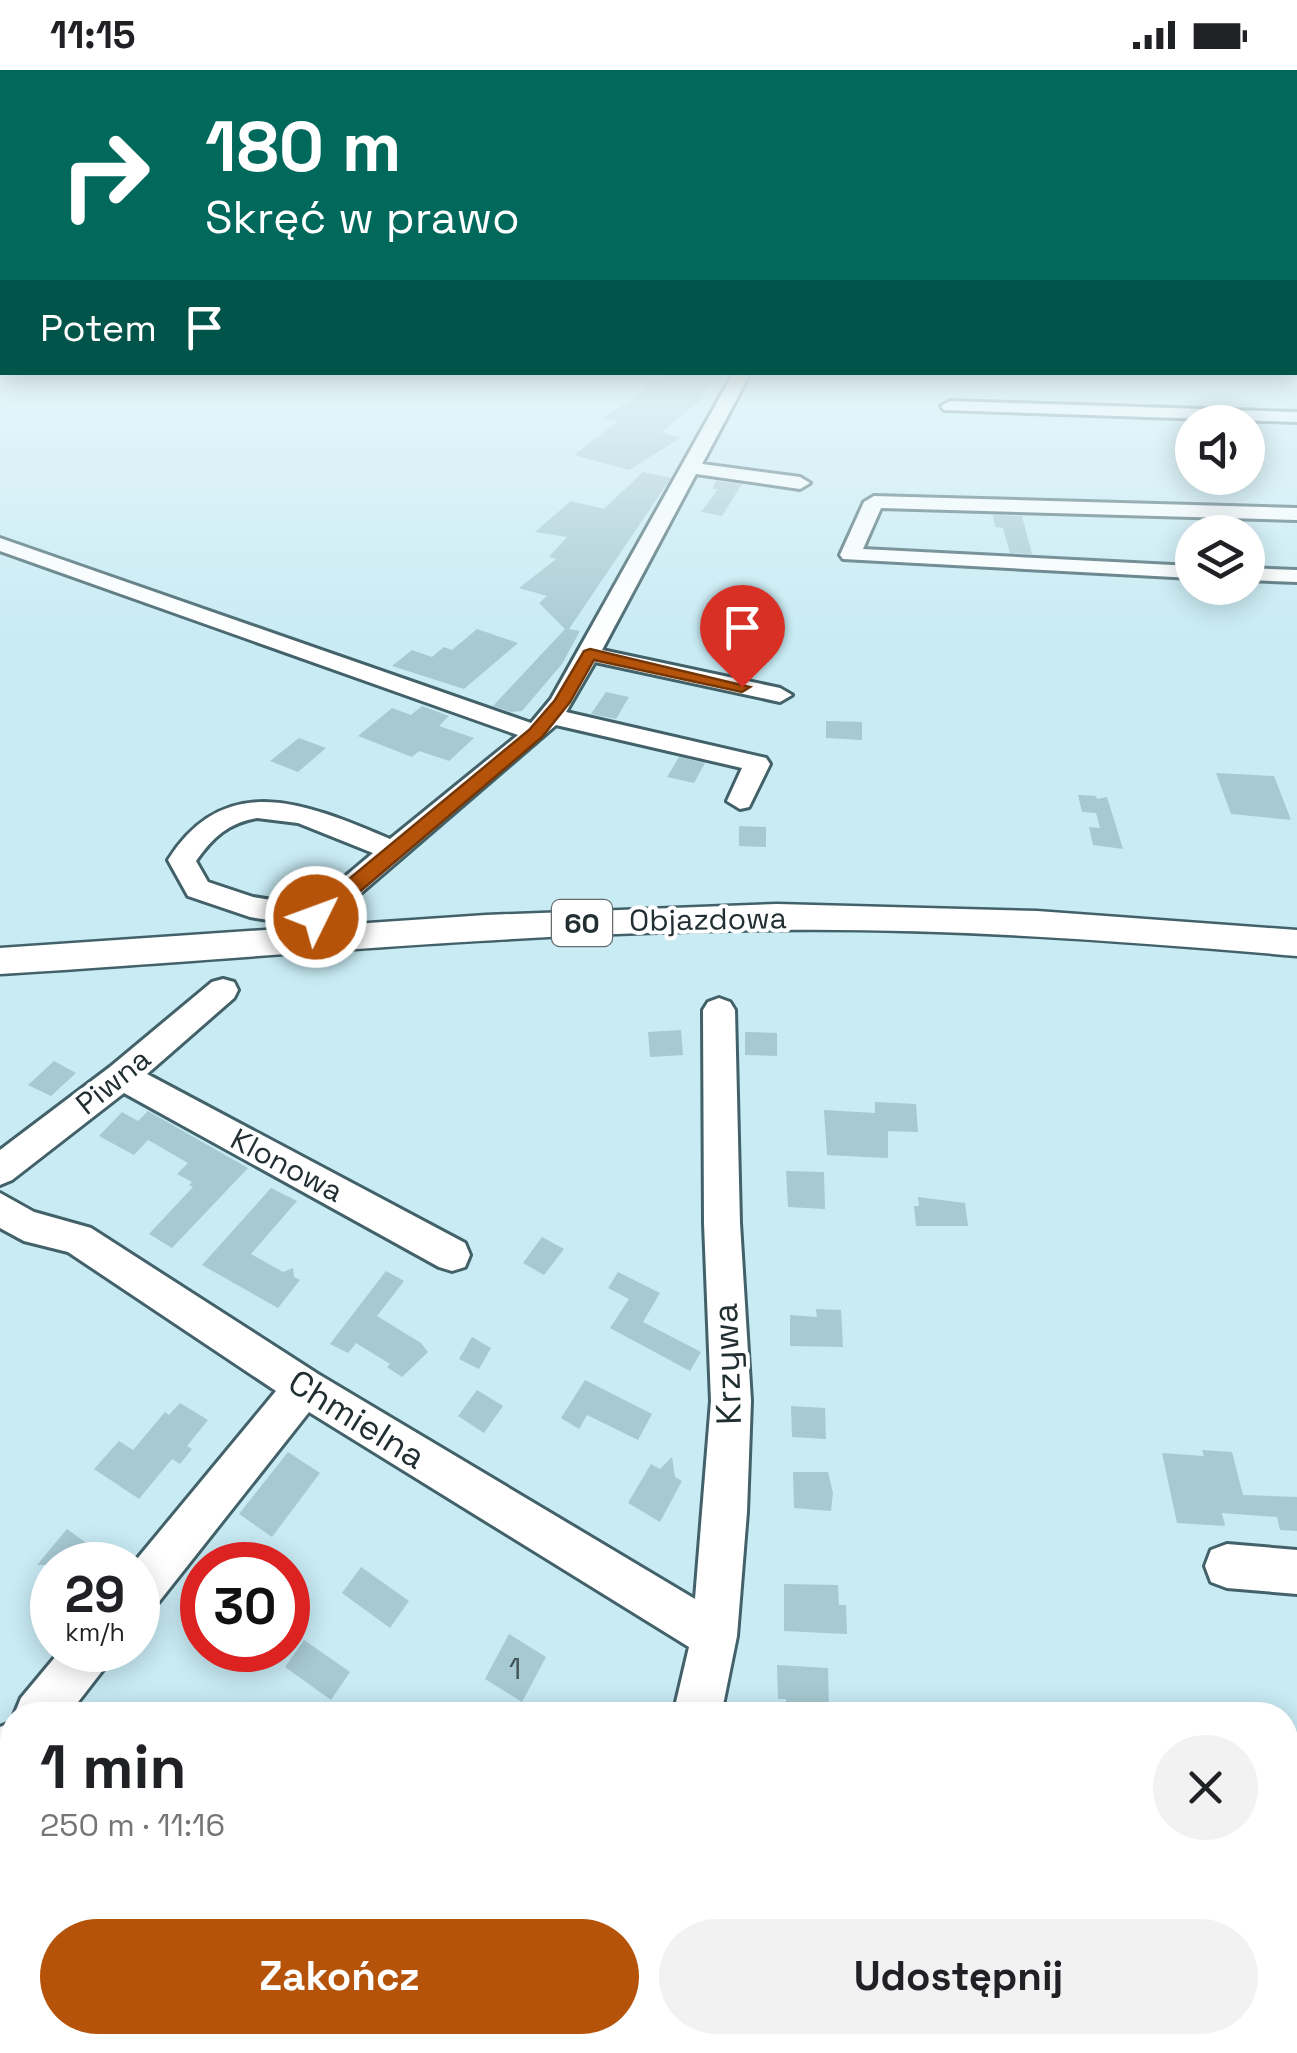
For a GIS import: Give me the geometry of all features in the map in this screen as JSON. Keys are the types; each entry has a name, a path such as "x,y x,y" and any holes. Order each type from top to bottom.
{"main road":[{"name":"Objazdowa","path":"0,962 312,929 837,917 1134,928 1297,944"}],"street":[{"path":"392,851 278,808 243,811 210,825 182,860 198,890 312,929 392,851 543,724 590,654 695,462"},
{"path":"692,468 800,483"},
{"path":"1175,571 850,555 874,502 1297,514"},
{"path":"0,544 543,724 757,764 740,801"},
{"path":"1265,575 1297,576"},
{"path":"590,654 780,695"},
{"name":"Piwna","path":"0,1170 122,1076 223,990"},
{"name":"Krzywa","path":"700,1702 714,1636 731,1401 722,1223 719,1010"},
{"name":"Klonowa","path":"122,1076 452,1255"},
{"name":"Chmielna","path":"0,1208 24,1226 78,1239 304,1387 714,1636"},
{"path":"160,1565 304,1387"},
{"path":"1228,1566 1297,1572"},
{"path":"48,1702 72,1672"}],"building":[{"path":"598,462 642,462 629,470"},
{"path":"643,472 671,478 569,629 580,631 562,664 522,711 493,706 565,629 539,603 547,596 519,588 556,559 549,557 567,537 535,532 571,501 604,509"},
{"path":"716,481 742,484 722,516 701,512 718,489 712,489"},
{"path":"993,515 1022,516 1032,554 1010,553 1003,528 995,527"},
{"path":"477,629 518,643 464,689 392,666 412,650 432,657 444,647 452,650"},
{"path":"606,692 629,697 616,719 591,714"},
{"path":"422,706 449,716 439,726 474,738 449,761 419,751 412,757 358,736 392,708 411,715"},
{"path":"826,721 862,722 862,740 826,738"},
{"path":"299,738 326,748 298,772 270,761"},
{"path":"679,757 705,763 694,783 667,777"},
{"path":"1216,773 1274,776 1291,820 1231,814"},
{"path":"1078,795 1107,797 1123,849 1093,845 1089,827 1100,828 1096,813 1082,812"},
{"path":"739,826 766,827 766,847 739,846"},
{"path":"681,1030 683,1055 650,1057 648,1032"},
{"path":"745,1032 777,1033 777,1056 745,1055"},
{"path":"54,1061 76,1073 51,1096 28,1085"},
{"path":"875,1102 916,1104 918,1132 888,1131 888,1158 827,1155 824,1110 875,1113"},
{"path":"148,1111 248,1168 172,1248 149,1234 193,1187 189,1185 192,1182 177,1174 188,1163 148,1140 134,1155 99,1136 122,1112 138,1121"},
{"path":"786,1171 824,1172 825,1209 788,1207"},
{"path":"271,1188 297,1201 251,1254 283,1272 293,1268 294,1277 300,1280 278,1308 202,1265"},
{"path":"918,1197 965,1203 968,1226 916,1226 914,1206 919,1206"},
{"path":"542,1237 564,1249 544,1275 523,1263"},
{"path":"386,1271 404,1281 377,1316 421,1343 428,1352 402,1377 387,1367 390,1364 356,1343 348,1353 330,1344"},
{"path":"618,1272 660,1293 643,1322 701,1352 690,1371 610,1328 629,1299 608,1288"},
{"path":"816,1309 841,1310 843,1347 790,1346 790,1315 817,1317"},
{"path":"472,1337 491,1348 479,1369 459,1359"},
{"path":"585,1380 652,1414 638,1440 587,1415 579,1429 561,1418"},
{"path":"477,1390 503,1406 484,1433 458,1416"},
{"path":"180,1403 208,1420 187,1446 192,1449 180,1464 172,1459 139,1499 94,1469 119,1441 133,1450 165,1412 169,1415"},
{"path":"791,1406 825,1408 826,1439 792,1437"},
{"path":"1202,1450 1232,1452 1243,1495 1297,1497 1297,1531 1280,1530 1277,1517 1222,1513 1225,1526 1177,1523 1162,1453 1204,1456"},
{"path":"288,1452 320,1473 272,1537 239,1514"},
{"path":"672,1457 675,1477 682,1481 660,1522 628,1503 651,1464 660,1469"},
{"path":"793,1472 828,1472 833,1493 831,1511 794,1508"},
{"path":"67,1529 85,1542 56,1542"},
{"path":"361,1567 409,1601 390,1628 342,1593"},
{"path":"784,1584 838,1585 839,1605 846,1605 847,1634 784,1631"},
{"path":"509,1634 546,1657 522,1702 485,1679"},
{"path":"310,1644 350,1672 331,1700 292,1672 310,1672"},
{"path":"777,1665 828,1668 829,1702 778,1699"}],"route":[{"path":"316,917 536,733 562,702 590,654 742,687"}]}
